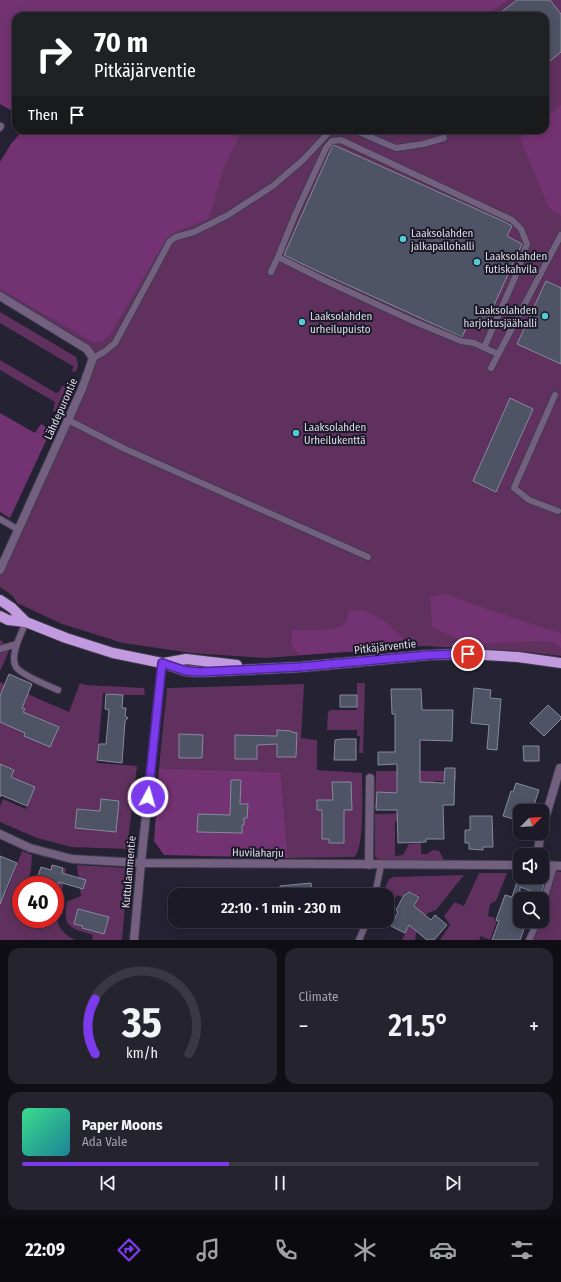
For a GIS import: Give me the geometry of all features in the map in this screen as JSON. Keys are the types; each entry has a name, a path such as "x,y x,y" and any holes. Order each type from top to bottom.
{"main road":[{"name":"Pitkäjärventie","path":"0,600 12,608 26,622"},
{"name":"Pitkäjärventie","path":"0,616 8,620 26,622 66,638 113,653 162,663 186,659 259,668 324,665 429,655 468,654 518,657 561,663"}],"street":[{"path":"0,296 88,349 93,358"},
{"name":"Lähdepurontie","path":"0,570 89,373 93,358"},
{"name":"Kuttulammentie","path":"134,940 162,663"},
{"path":"549,805 560,768"},
{"path":"369,865 370,778"},
{"name":"Huvilaharju","path":"0,834 30,848 72,859 141,863 513,865"}],"lane":[{"path":"93,358 104,352 115,343 170,241 176,237 194,232 228,215 274,185 303,160 326,134"},
{"path":"363,134 396,148 422,144 444,138"},
{"path":"271,272 326,148 332,141 341,140 512,220 521,229 527,244 516,275 484,348"},
{"path":"491,368 561,235"},
{"path":"278,257 413,321 461,341 474,343 498,354"},
{"path":"555,395 514,488 529,500 558,511"},
{"path":"68,420 125,449 368,557"},
{"path":"0,519 18,530"},
{"path":"26,622 17,644 14,659 16,667 26,675 58,690"},
{"path":"0,649 17,644"},
{"path":"376,888 381,865"},
{"path":"547,892 557,866"},
{"path":"360,940 364,928"},
{"path":"528,940 534,928"}],"shaded area":[{"path":"0,0 508,0 492,12 12,12 12,111 0,104"},
{"name":"Laaksolahden urheilupuisto","path":"508,0 561,0 561,656 520,651 424,646 265,658 192,653 123,643 62,624 17,603 13,596 0,587 0,570 93,358 0,296 0,162 11,144 20,134 549,134 549,12 492,12"},
{"path":"561,105 561,216 549,208 520,138 524,134 549,134 549,115"},
{"path":"20,134 240,134 223,169 209,219 177,231 165,242 109,336 102,341 93,342 0,289 0,162 11,144"},
{"path":"0,312 76,357 78,365 75,372 71,371 74,367 0,323"},
{"path":"0,360 56,393 59,392 62,386 64,386 68,390 57,412 53,411 55,402 0,370"},
{"path":"0,413 35,433 41,424 51,430 10,518 0,512"},
{"path":"445,594 561,633 561,648 551,641 469,644 432,627 430,597"},
{"path":"349,610 366,611 386,622 407,642 407,648 299,655 291,644 292,630 321,630 342,626 348,618"},
{"path":"0,640 5,644 9,651 0,671"},
{"path":"0,682 69,712 80,683 85,685 144,688 145,695 103,693 97,763 137,766 127,849 71,847 37,838 0,822 0,806 3,799 26,809 35,787 11,777 14,770 0,770"},
{"path":"357,683 365,683 363,753 359,753 360,736 357,736 357,730 327,730 328,712 330,710 357,710"},
{"path":"304,684 301,738 317,740 317,770 362,773 360,843 358,852 354,857 288,858 281,772 159,768 167,688"},
{"path":"159,768 281,772 288,858 164,855 154,841"},
{"path":"376,771 456,771 456,781 434,781 433,816 421,821 395,821 395,856 403,855 409,844 421,843 421,854 427,854 433,850 439,851 444,860 380,860 375,857 375,814 421,813 421,808 375,808"},
{"path":"22,851 32,855 29,876 12,876"},
{"path":"77,865 127,868 122,940 92,940 93,935 79,931 70,926 67,922 67,902 81,896"},
{"path":"63,868 66,868 64,879 64,876 60,876"},
{"path":"556,871 561,872 561,940 532,940 538,928 549,928 549,896"},
{"path":"479,873 507,873 496,901 490,904 488,916 495,918 494,920 497,921 490,940 481,936 479,940 440,940 450,925 444,916 455,902 464,906"},
{"path":"464,875 436,910 428,913 418,923 415,940 402,940 417,910 414,908 420,896 406,892 401,897 397,895 394,902 394,888 385,888 389,879 394,877"},
{"path":"12,877 12,928 60,928 68,936 76,940 0,940 0,891 6,893"}],"building":[{"path":"517,0 550,0 561,14 561,52 549,62 549,12 501,12"},
{"name":"Laaksolahden jalkapallohalli","path":"334,145 512,226 507,236 522,244 483,329 469,322 462,337 284,255"},
{"name":"Laaksolahden harjoitusjäähalli","path":"546,281 561,288 561,364 517,344"},
{"path":"510,398 533,409 496,492 473,481"},
{"path":"9,674 32,684 22,708 25,709 23,712 59,727 50,747 24,736 25,733 0,722 0,696"},
{"path":"474,688 491,690 490,698 501,699 497,750 487,749 489,725 471,723"},
{"path":"391,689 421,689 422,710 453,710 452,741 420,740 420,782 444,783 445,768 455,768 454,805 443,805 444,839 426,839 426,842 398,843 397,810 376,810 377,792 397,793 397,764 378,765 378,752 395,752 395,714 392,714"},
{"path":"106,694 123,695 122,708 126,708 125,716 128,718 125,721 122,763 97,760 99,744 106,744 109,710 105,709"},
{"path":"340,695 357,695 357,707 340,707"},
{"path":"548,705 561,717 561,719 544,736 530,723"},
{"path":"277,730 297,733 296,757 277,757 277,744 257,745 257,759 235,759 235,735 277,736"},
{"path":"179,734 203,735 202,758 179,758"},
{"path":"356,739 356,760 334,760 335,740"},
{"path":"523,746 539,746 539,761 524,761"},
{"path":"0,764 14,770 11,777 35,787 27,806 1,795 0,797"},
{"path":"231,780 241,780 240,804 248,804 247,818 244,818 242,833 197,832 198,814 230,815"},
{"path":"332,782 351,782 352,810 344,810 344,843 329,843 329,839 322,839 322,810 317,810 317,800 333,800"},
{"path":"516,783 539,790 534,804 513,804 513,819 503,816 511,791 513,792"},
{"path":"101,799 119,801 116,832 75,828 77,809 100,811"},
{"path":"470,816 492,816 493,847 483,847 483,850 469,849 469,843 465,843 465,830 470,830"},
{"path":"0,856 17,863 0,904"},
{"path":"52,865 63,868 62,873 86,880 83,889 64,883 64,876 38,876 41,867 51,870"},
{"path":"311,883 311,888 280,888 280,886"},
{"path":"516,884 544,885 542,892 533,892 520,887 520,892 514,892"},
{"path":"409,892 419,897 414,906 431,920 435,915 447,925 434,940 427,940 409,925 405,933 394,928 394,920 398,912 396,910 404,895"},
{"path":"513,894 513,928 524,928 520,940 492,940 499,921 496,920 505,895 512,897"},
{"path":"78,909 109,917 104,934 82,928 83,926 74,924"}],"place":[{"name":"Laaksolahden jalkapallohalli","path":"403,239"},
{"name":"Laaksolahden futiskahvila","path":"477,262"},
{"name":"Laaksolahden harjoitusjäähalli","path":"545,316"},
{"name":"Laaksolahden urheilupuisto","path":"302,322"},
{"name":"Laaksolahden Urheilukenttä","path":"296,433"}],"route":[{"path":"148,797 162,663 186,671 200,672 300,667 429,655 468,654"}]}
